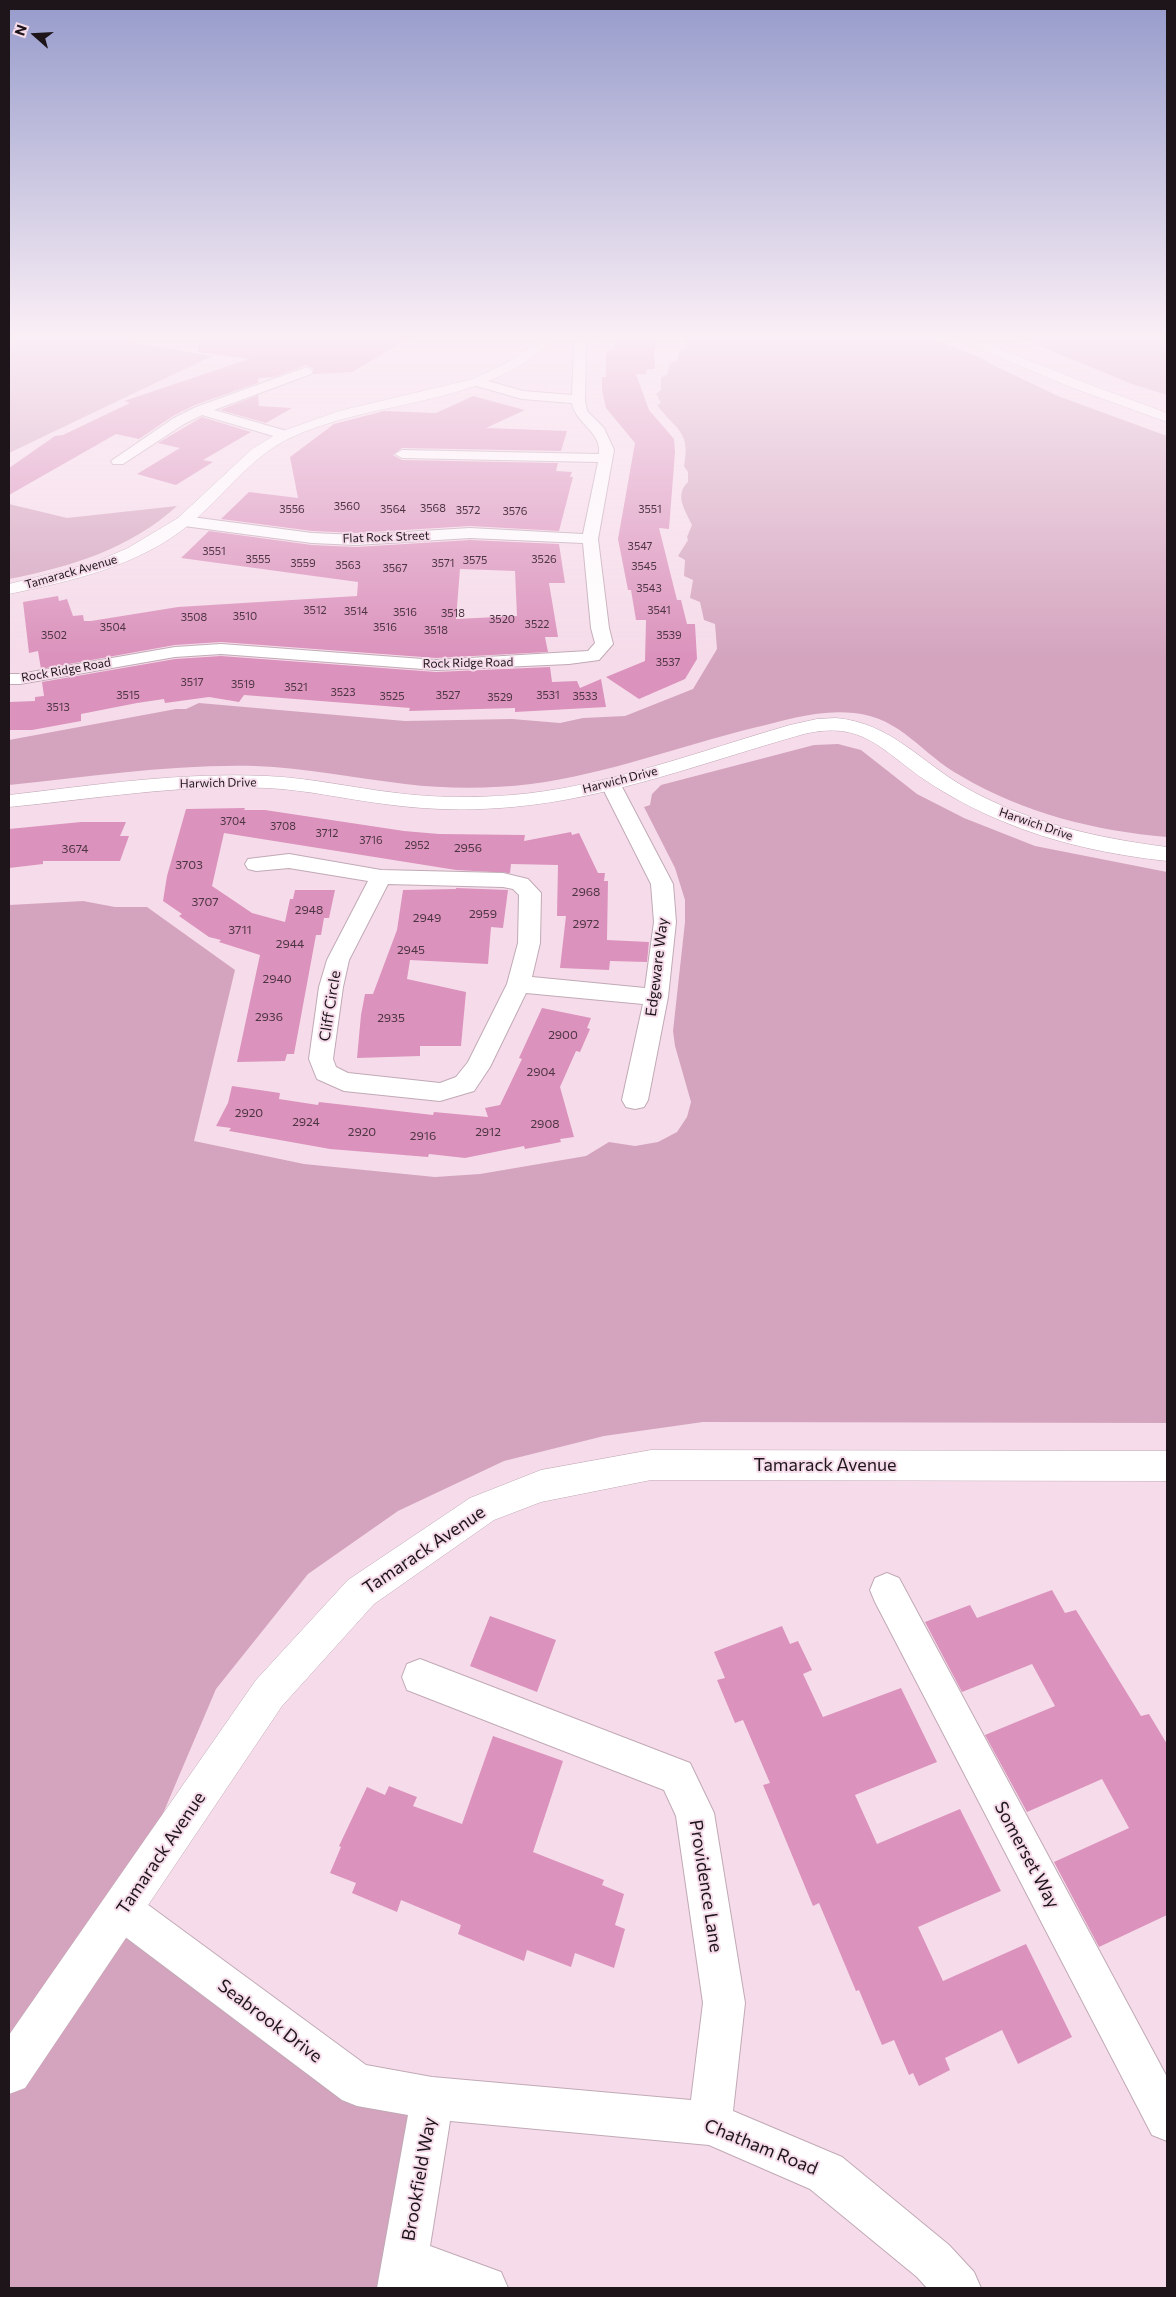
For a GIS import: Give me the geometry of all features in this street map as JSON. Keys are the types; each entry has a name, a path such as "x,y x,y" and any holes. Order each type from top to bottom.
{"main road":[{"name":"Tamarack Avenue","path":"9,589 99,567 134,552 168,533 184,521 257,452 268,445"},
{"name":"Harwich Drive","path":"9,800 206,781 269,782 402,800 455,803 516,801 610,785 736,746 817,726 835,724 860,728 885,738 916,764 961,793 1011,818 1055,833 1106,845 1167,854"},
{"name":"Tamarack Avenue","path":"9,2072 122,1910 269,1693 361,1592 482,1509 542,1486 651,1465 1167,1466"}],"street":[{"path":"118,460 141,445"},
{"name":"Rock Ridge Road","path":"9,679 20,679 175,652 220,649 436,665 569,659 593,656 604,644 600,628 590,539 606,458 607,450 605,445"},
{"path":"402,454 606,458"},
{"name":"Flat Rock Street","path":"184,521 312,538 356,540 470,533 590,539"},
{"name":"Edgeware Way","path":"610,785 662,884 665,922 656,997 636,1100"},
{"path":"256,864 289,861 381,877"},
{"name":"Cliff Circle","path":"381,877 502,880 520,884 530,893 529,943 519,984 478,1067 465,1084 440,1092 344,1082 326,1073 321,1059 331,986 338,960 381,877"},
{"path":"519,984 656,997"},
{"name":"Somerset Way","path":"887,1590 1167,2120"},
{"name":"Providence Lane","path":"420,1677 677,1776 695,1814 724,2003 710,2123"},
{"name":"Seabrook Drive","path":"122,1910 357,2085 432,2098"},
{"name":"Chatham Road","path":"432,2098 710,2123 826,2173 933,2261 958,2288"},
{"name":"Brookfield Way","path":"432,2098 402,2275 485,2288"}],"shaded area":[{"path":"9,445 25,445 9,453"},
{"path":"685,445 1167,445 1167,837 1087,825 1035,810 985,789 961,776 934,758 898,729 885,722 871,716 841,712 791,719 587,774 515,786 484,788 437,787 255,766 193,767 9,785 9,740 176,709 186,709 199,703 405,721 512,719 560,723 583,718 625,716 693,689 717,649 715,624 704,620 700,602 690,598 693,580 684,576 685,560 678,556 688,540 687,537 692,525 681,497 684,487 688,482 688,472 684,466"},
{"path":"9,504 67,518 177,506 140,534 119,545 77,562 9,579"},
{"path":"838,744 861,750 917,794 964,818 1035,846 1167,872 1167,1423 703,1422 604,1436 504,1461 398,1511 308,1574 216,1689 122,1910 357,2085 432,2098 400,2288 9,2288 9,905 83,901 115,907 147,907 235,970 194,1141 304,1164 435,1177 480,1174 586,1156 609,1142 635,1146 658,1142 677,1132 687,1117 691,1102 675,1046 673,1031 685,922 685,900 675,868 644,807 650,805 652,794 661,785 814,745"}],"building":[{"path":"42,445 96,445 9,495 9,468"},
{"path":"168,445 228,445 203,460 213,462 176,485 137,474 180,448"},
{"path":"306,445 563,445 561,451 402,448 393,455 402,460 558,463 556,471 572,472 570,477 573,477 559,531 470,526 356,533 312,531 221,519 249,492 298,498 290,457"},
{"path":"635,445 674,445 669,529 659,528 677,600 681,600 687,624 695,624 697,659 685,679 639,699 606,677 645,661 646,620 636,620 631,590 628,590 618,539"},
{"path":"209,531 312,545 356,547 470,540 559,544 565,583 549,583 558,637 545,637 548,652 436,658 221,642 175,645 41,669 38,651 29,653 23,602 58,596 59,601 67,599 73,616 83,615 84,621 91,621 178,607 357,596 358,582 181,558","holes":["460,569 515,571 517,616 456,619"]},
{"path":"221,656 436,672 550,667 552,682 577,681 580,688 601,679 606,707 515,712 515,708 409,711 410,708 244,695 239,702 209,697 165,703 164,699 137,703 81,714 81,721 32,730 9,730 9,702 35,701 35,697 44,696 42,682 175,659"},
{"path":"245,808 244,810 265,810 404,831 439,834 525,835 524,841 571,832 572,835 579,833 598,873 605,873 604,881 608,881 607,940 649,942 647,962 610,961 609,970 560,968 566,916 557,916 558,865 511,864 510,873 456,870 224,833 212,886 252,913 285,922 290,899 293,899 295,890 335,890 329,918 324,918 321,935 316,935 294,1054 287,1054 285,1061 237,1062 260,955 209,937 179,916 182,914 163,901 167,876 186,809"},
{"path":"81,822 126,822 120,836 129,836 120,861 43,861 43,864 9,868 9,829"},
{"path":"456,888 508,890 503,928 491,927 488,964 410,960 407,979 466,992 461,1046 420,1046 420,1056 357,1058 365,994 373,994 397,930 403,890"},
{"path":"542,1008 591,1018 587,1028 590,1029 580,1052 576,1051 560,1087 574,1137 560,1139 561,1142 525,1149 524,1146 465,1158 429,1154 428,1157 330,1149 229,1131 231,1128 216,1126 228,1103 232,1086 280,1093 279,1099 318,1105 319,1102 433,1115 434,1112 488,1117 485,1108 500,1105 522,1059 519,1058"},
{"path":"1052,1590 1065,1613 1076,1610 1141,1716 1149,1714 1167,1744 1167,1915 1099,1947 1054,1862 1129,1828 1102,1779 1027,1812 985,1735 1055,1706 1032,1664 962,1692 925,1622 970,1605 977,1618"},
{"path":"490,1616 556,1640 537,1692 470,1666"},
{"path":"782,1626 790,1644 798,1641 812,1670 803,1674 823,1717 901,1688 937,1762 855,1795 877,1844 960,1809 1001,1891 918,1927 943,1981 1026,1944 1072,2037 1018,2064 1002,2030 945,2058 950,2070 919,2086 913,2073 909,2075 894,2040 882,2045 859,1990 856,1991 819,1903 813,1906 763,1785 770,1783 743,1720 735,1723 717,1680 725,1678 714,1652"},
{"path":"493,1736 563,1761 533,1852 604,1880 602,1885 624,1894 615,1925 625,1929 614,1968 575,1953 571,1967 527,1950 524,1961 458,1934 461,1925 401,1900 397,1912 352,1893 356,1883 330,1873 341,1847 339,1846 367,1787 385,1795 389,1786 417,1797 413,1806 462,1824"}]}
